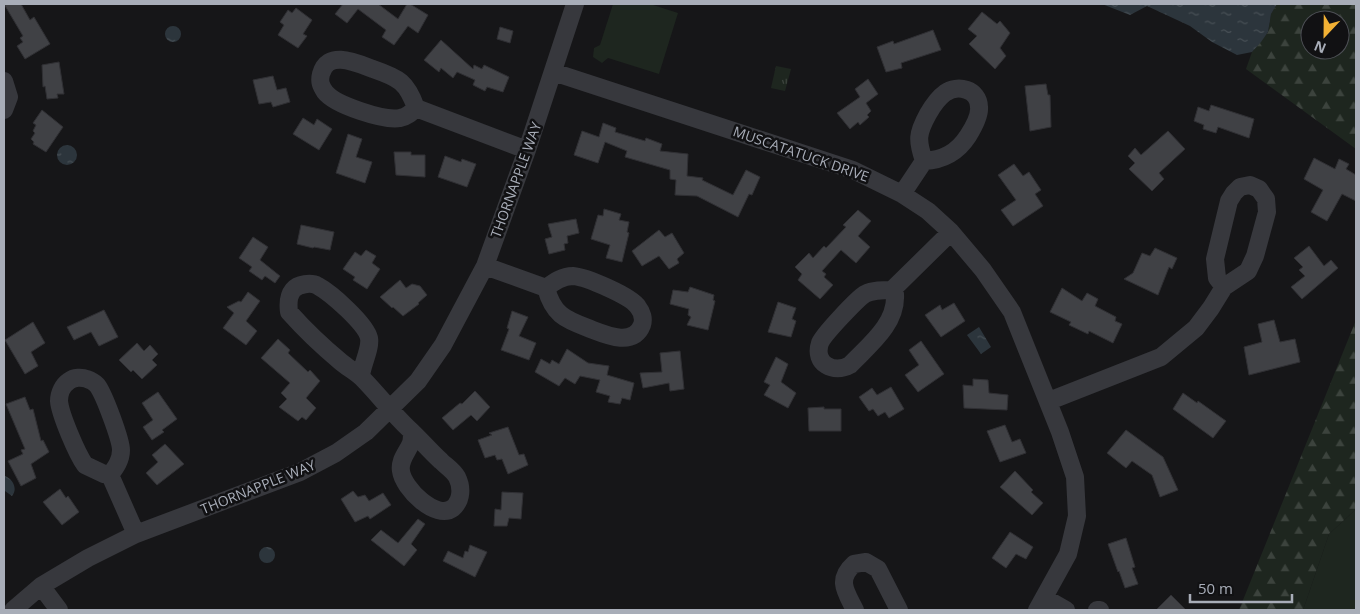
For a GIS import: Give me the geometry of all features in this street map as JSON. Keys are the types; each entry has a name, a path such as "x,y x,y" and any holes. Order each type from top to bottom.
{"street":[{"name":"THORNAPPLE WAY","path":"13,610 41,586 88,558 136,534 300,472 344,448 366,432 418,381 443,345 485,266 527,150 575,4"},
{"path":"416,108 410,114 400,118 385,118 337,102 329,97 322,87 320,81 323,69 330,62 338,59 347,60 399,79 409,91 416,108 527,150"},
{"name":"MUSCATATUCK DRIVE","path":"553,72 853,170 902,194 928,211 951,232 983,270 1012,312 1049,401 1075,477 1078,516 1068,554 1041,604"},
{"path":"4,81 9,97 4,110"},
{"path":"902,194 924,162"},
{"path":"1049,401 1161,357 1196,328 1224,287 1248,270 1255,256 1267,212 1266,199 1259,189 1250,185 1240,187 1229,201 1214,259 1217,278 1224,287"},
{"path":"892,290 896,300 891,318 885,328 857,358 850,365 840,369 827,367 822,363 819,357 819,350 822,339 856,302 866,293 892,290 951,232"},
{"path":"485,266 546,288"},
{"path":"575,276 600,284 634,302 642,316 642,324 637,333 629,338 598,332 571,322 558,313 550,301 546,288 564,277 575,276"},
{"path":"360,376 362,363 369,346 366,332 342,303 316,285 302,284 294,288 289,298 289,312 335,357 360,376 412,432"},
{"path":"110,475 117,465 121,450 102,396 97,385 87,379 78,377 71,379 61,390 59,399 63,415 85,465 110,475 136,534"},
{"path":"855,610 844,590 844,577 854,564 866,562 878,569 899,610"},
{"path":"41,586 59,610"},
{"path":"1041,604 1066,610"}],"green space":[{"path":"613,4 650,4 678,13 659,74 608,58 602,63 593,57 594,48 600,45"},
{"path":"1277,4 1356,4 1356,149 1246,69 1252,52 1268,32 1271,14"},
{"path":"776,66 791,69 785,91 771,88"},
{"path":"1356,320 1356,509 1329,534 1303,610 1239,610"},
{"path":"1356,509 1356,610 1303,610 1329,534"}],"water":[{"path":"1102,4 1277,4 1271,14 1268,32 1261,42 1252,52 1237,55 1212,42 1190,26 1147,6 1130,15"},
{"path":"170,26 176,26 181,31 179,40 170,42 165,37 165,31"},
{"path":"67,145 74,148 77,155 74,162 67,165 60,162 57,155 60,148"},
{"path":"979,327 991,347 981,354 967,335"},
{"path":"5,476 14,484 15,490 12,496 5,491"},
{"path":"264,547 270,547 275,552 273,561 264,563 259,558 259,552"}],"building":[{"path":"4,4 21,4 30,20 34,17 50,44 25,59 17,46 23,42 20,38 23,36"},
{"path":"343,4 378,4 398,19 407,4 410,4 428,15 418,33 408,26 394,45 382,37 386,30 358,9 347,23 335,14"},
{"path":"296,8 312,20 303,34 307,36 298,48 278,35 284,25 280,22 288,10 292,13"},
{"path":"982,12 997,24 1000,21 1010,33 1000,48 1006,56 995,69 969,44 977,36 968,29"},
{"path":"500,27 513,31 510,43 497,39"},
{"path":"933,30 941,50 901,63 902,68 886,72 877,47 893,41 894,44"},
{"path":"441,40 473,69 474,65 482,69 484,65 509,77 503,92 487,87 485,91 473,85 475,80 457,72 453,78 441,68 439,72 424,60"},
{"path":"59,62 64,94 57,94 58,98 47,99 45,86 43,87 42,65"},
{"path":"273,76 277,90 286,88 290,102 273,107 271,102 259,104 253,80"},
{"path":"868,79 878,94 866,103 871,111 867,115 869,117 860,125 858,122 850,129 837,113 860,97 855,89"},
{"path":"1046,84 1048,95 1050,95 1051,127 1030,131 1025,86"},
{"path":"1211,105 1254,119 1249,138 1218,127 1216,133 1203,129 1204,125 1194,121 1198,107 1209,111"},
{"path":"42,110 63,127 46,152 33,144 34,142 31,139 35,133 33,131 36,125 33,123"},
{"path":"303,118 314,125 317,119 332,129 319,150 293,134"},
{"path":"603,123 616,128 615,132 645,141 646,138 662,144 660,151 688,154 687,176 703,178 702,180 733,195 746,170 760,177 752,195 749,194 738,217 697,196 675,195 676,180 670,179 670,170 625,157 627,151 605,142 598,163 574,155 582,131 599,137"},
{"path":"1168,131 1185,149 1159,173 1164,179 1152,191 1129,169 1135,163 1128,156 1135,148 1141,155"},
{"path":"348,134 362,139 356,157 372,162 365,183 336,173"},
{"path":"394,152 411,152 411,155 425,155 425,177 396,175"},
{"path":"445,156 461,162 462,159 476,164 467,187 438,177"},
{"path":"1314,158 1335,169 1339,159 1349,164 1346,169 1356,175 1356,201 1342,194 1327,221 1311,212 1323,190 1304,179"},
{"path":"1014,164 1023,176 1029,172 1041,190 1035,194 1043,206 1013,226 1001,210 1016,200 998,175"},
{"path":"604,209 621,214 619,220 629,222 627,232 629,233 622,262 606,258 610,245 591,239 598,215 603,216"},
{"path":"858,210 871,221 858,236 870,247 856,263 841,250 822,271 826,274 824,277 833,285 820,299 798,280 802,274 795,267 809,253 813,258 824,246 826,248 846,227 843,225"},
{"path":"576,219 579,233 567,236 568,243 564,244 565,250 549,254 545,239 552,237 548,224"},
{"path":"301,225 334,232 330,250 297,244"},
{"path":"659,230 665,237 672,233 684,253 677,259 679,263 669,269 659,256 642,266 632,251"},
{"path":"253,237 268,247 260,260 280,276 275,283 265,276 262,280 249,271 252,267 239,258"},
{"path":"1309,246 1324,266 1331,260 1338,268 1302,299 1291,287 1305,276 1299,270 1303,267 1294,258"},
{"path":"1155,248 1177,258 1172,269 1169,267 1158,295 1124,279 1133,273 1142,253 1150,256"},
{"path":"366,250 376,256 372,263 380,269 367,289 353,280 355,277 343,269 355,252 361,256"},
{"path":"400,280 406,288 412,284 420,286 427,295 419,304 403,316 380,297"},
{"path":"690,287 714,295 713,300 715,301 708,330 687,325 691,317 688,315 689,309 670,304 673,290 688,292"},
{"path":"1062,288 1082,301 1087,293 1098,299 1095,306 1116,317 1115,321 1122,324 1113,343 1089,331 1088,334 1069,325 1071,322 1050,312"},
{"path":"248,292 260,301 246,321 257,331 246,345 223,328 234,313 227,307 239,301 241,302"},
{"path":"778,302 796,308 792,319 796,321 791,337 768,332"},
{"path":"954,303 965,321 941,337 925,315 940,305 942,310"},
{"path":"104,310 118,337 99,346 91,332 74,340 67,327"},
{"path":"512,311 528,317 519,336 536,343 529,360 501,350 509,329 507,328"},
{"path":"1274,320 1280,342 1295,339 1300,362 1249,375 1244,347 1262,342 1258,324"},
{"path":"33,322 45,343 31,352 38,366 25,374 5,340"},
{"path":"278,339 290,350 288,353 308,372 310,370 320,381 306,398 316,408 306,420 302,417 298,421 279,407 287,399 281,393 290,383 261,358"},
{"path":"921,341 944,374 918,392 905,375 919,365 909,350"},
{"path":"137,343 144,351 150,345 158,354 152,360 157,365 142,379 133,370 131,372 119,360"},
{"path":"567,349 588,363 609,366 607,375 634,383 630,400 622,398 620,404 608,402 610,396 596,392 600,380 580,376 575,384 565,378 559,386 535,372 541,359 550,364 552,360 559,364"},
{"path":"680,351 684,389 670,391 669,383 643,388 640,373 662,372 660,353"},
{"path":"776,357 788,364 781,382 796,393 788,408 764,395 770,385 764,382"},
{"path":"973,379 988,380 989,393 1008,395 1007,410 964,408 963,385 973,386"},
{"path":"891,387 904,409 889,418 885,412 878,416 873,409 869,411 859,397 872,388 877,395"},
{"path":"475,391 490,407 477,421 471,415 453,430 442,418 460,403 462,404"},
{"path":"158,392 177,419 162,430 164,432 152,440 143,427 153,420 142,403"},
{"path":"1183,393 1226,421 1213,438 1173,409"},
{"path":"25,397 30,410 33,409 41,441 43,440 49,452 31,464 36,478 21,486 8,461 23,454 21,450 25,449 6,404"},
{"path":"824,407 824,409 841,409 841,431 809,431 808,408"},
{"path":"1005,425 1012,442 1020,439 1026,453 1000,462 987,431"},
{"path":"508,427 519,455 524,454 528,465 508,474 502,459 497,460 495,455 485,458 478,440 492,435 489,433"},
{"path":"1126,430 1163,457 1178,490 1160,497 1152,475 1132,461 1126,468 1107,453"},
{"path":"165,444 184,464 157,485 146,473 158,462 152,455"},
{"path":"1015,471 1033,490 1031,492 1043,503 1032,515 1000,487"},
{"path":"60,489 66,498 68,496 79,512 62,525 43,502"},
{"path":"353,491 358,497 365,495 369,501 383,493 391,505 370,519 368,516 355,522 341,499"},
{"path":"502,492 523,493 521,519 509,518 507,526 494,526 495,509 501,510"},
{"path":"418,519 425,524 411,544 417,550 404,566 371,540 381,530 398,543"},
{"path":"1010,532 1033,547 1026,559 1016,554 1006,568 992,558"},
{"path":"1126,538 1135,567 1132,568 1138,584 1125,588 1108,544"},
{"path":"470,545 487,552 475,577 443,561 448,551 463,558 465,551 468,552"},
{"path":"1171,595 1186,610 1156,610"}]}
